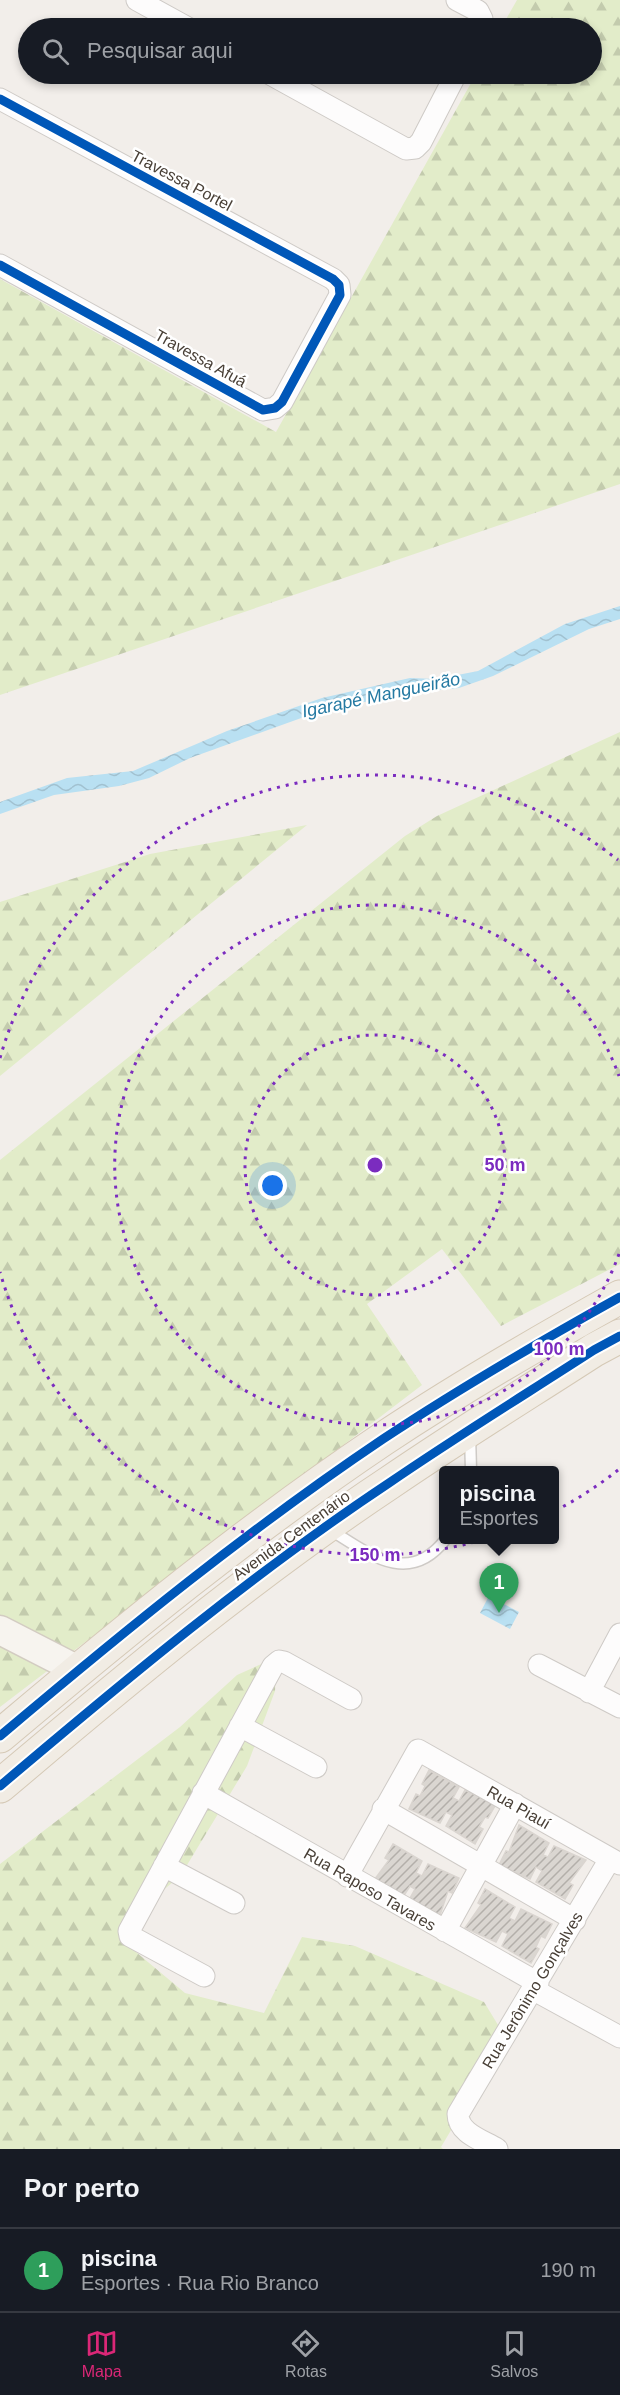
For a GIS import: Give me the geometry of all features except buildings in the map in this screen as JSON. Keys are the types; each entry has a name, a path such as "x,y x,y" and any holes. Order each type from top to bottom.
{"main road":[{"name":"Avenida Centenário","path":"0,1736 204,1568 382,1439 523,1351 620,1297"},
{"name":"Avenida Centenário","path":"0,1786 88,1711 231,1597 326,1527 388,1483 620,1336"},
{"path":"0,1630 78,1670"}],"street":[{"path":"136,0 169,18"},
{"path":"457,0 477,18"},
{"path":"288,84 406,149 415,148 421,142 451,84"},
{"name":"Travessa Portel","path":"0,99 333,279 339,285 340,295"},
{"name":"Travessa Afuá","path":"0,265 263,410 276,408 282,402 340,295"},
{"path":"590,1692 620,1634"},
{"path":"204,1976 128,1934 164,1866 273,1666 279,1661 351,1699"},
{"path":"539,1665 620,1707"},
{"path":"240,1726 316,1767"},
{"name":"Rua Piauí","path":"383,1809 418,1750 615,1861"},
{"name":"Rua Raposo Tavares","path":"203,1793 445,1931 620,2037"},
{"path":"445,1931 515,1804"},
{"path":"347,1876 383,1809 575,1920"},
{"name":"Rua Jerônimo Gonçalves","path":"497,2149 463,2130 458,2123 458,2114 575,1920 615,1861"},
{"path":"164,1866 234,1903"}],"lane":[{"path":"470,1430 471,1466"},
{"path":"326,1527 371,1555 394,1565 415,1563 441,1544"}],"green space":[{"path":"517,0 620,0 620,484 0,695 0,279 276,432 470,84 602,84 602,18 507,18"},
{"path":"620,732 620,1264 501,1326 442,1249 367,1304 422,1385 0,1707 0,1160 405,836 437,816"},
{"path":"307,825 0,1076 0,902 150,854"},
{"path":"277,1657 275,1691 247,1766 181,1875 153,1899 130,1947 185,1993 264,2013 302,1937 355,1946 484,2002 506,2038 441,2147 443,2149 0,2149 0,1864 180,1727 237,1675"}],"water":[{"name":"Igarapé Mangueirão","path":"620,606 620,619 589,629 493,676 459,688 406,693 318,712 190,758 149,778 119,786 54,795 0,814 0,802 67,778 133,771 227,731 322,698 410,678 437,679 478,671 565,624"},
{"path":"489,1596 519,1612 510,1629 480,1613"}],"cycle path":[{"path":"0,99 333,279 339,285 340,295 282,402 275,408 263,410 0,265"},
{"path":"0,1736 187,1582 333,1473 470,1384 620,1297"},
{"path":"0,1786 190,1629 288,1554 440,1449 594,1350 620,1336"}],"place":[{"name":"piscina","path":"499,1613"}]}
